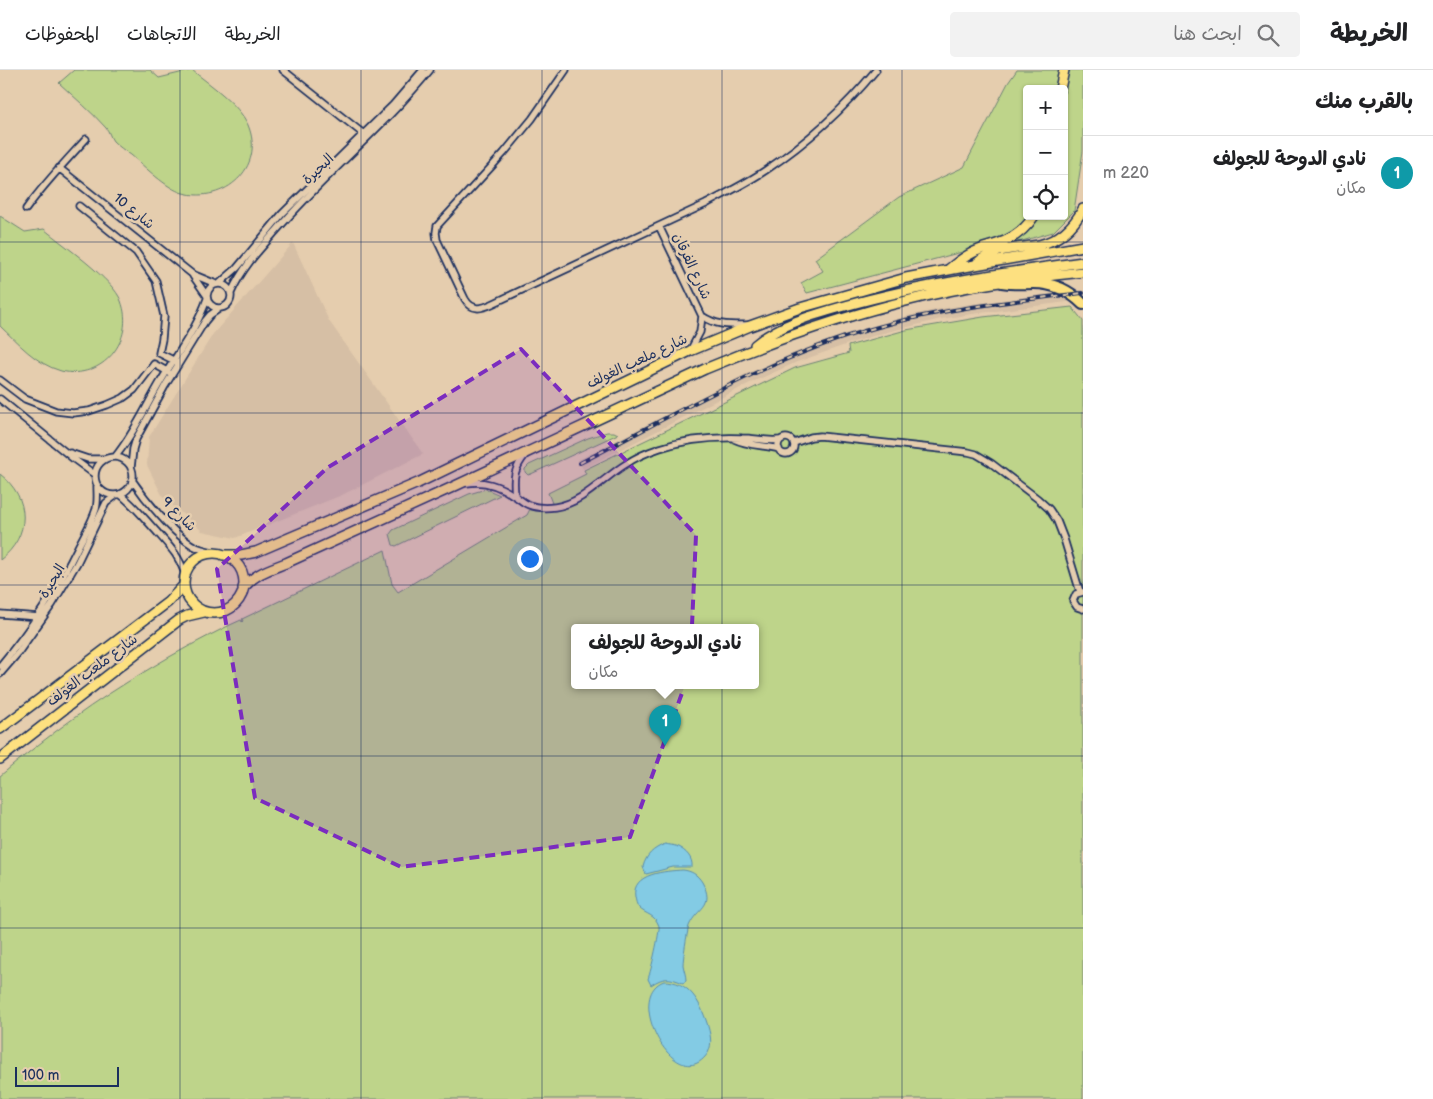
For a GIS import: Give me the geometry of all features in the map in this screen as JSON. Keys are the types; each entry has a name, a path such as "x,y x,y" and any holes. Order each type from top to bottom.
{"highway":[{"path":"1002,282 1012,284 1048,284 1063,289 1083,304"}],"main road":[{"path":"1061,85 1064,70"},
{"path":"975,265 983,257 996,252 1052,240 1071,227 1083,209"},
{"path":"947,270 966,256 980,249 1010,239 1024,230 1031,220"},
{"name":"شارع ملعب الغولف","path":"220,554 241,555 256,552 418,483 690,351 800,308 906,278 1083,246"},
{"path":"747,352 769,335 794,322 864,301 952,281 1083,262"},
{"path":"243,588 243,578 239,568 232,560 220,554 207,554 198,558 190,565 185,574 184,585 190,602 204,612 214,613 229,609 237,602 243,588 252,578 260,573 286,563 747,352 802,331 912,299 1002,282 1083,272"},
{"name":"شارع ملعب الغولف","path":"0,729 168,602 184,585"},
{"name":"شارع ملعب الغولف","path":"0,758 180,620 187,616 204,612"}],"street":[{"path":"283,70 366,136"},
{"name":"البحيرة","path":"408,92 423,70"},
{"name":"البحيرة","path":"231,292 247,264 287,218 430,70"},
{"path":"566,70 532,119 504,153 437,226 437,240 466,302 470,306 476,308 486,307 706,204 765,171 809,139 844,106 876,70"},
{"name":"البحيرة","path":"218,284 237,268 288,209 366,136"},
{"path":"26,209 59,168 86,139"},
{"name":"شارع 10","path":"59,168 192,274 218,284"},
{"path":"0,380 25,399 56,411 73,413 89,411 123,398 134,390 154,364 159,353 164,316 156,281 136,252 79,206"},
{"name":"شارع الفرقان","path":"659,226 702,316 700,332 690,351"},
{"name":"شارع 10","path":"192,274 207,298"},
{"path":"115,457 176,362 205,321 210,315 229,304 232,299 231,292 227,286 218,284 209,289 200,318 176,362"},
{"path":"207,298 212,306 220,308"},
{"name":"شارع الفرقان","path":"702,316 714,323 750,326"},
{"path":"159,353 176,362"},
{"path":"154,364 169,373"},
{"path":"105,459 98,465 94,474 97,486 104,493 118,495 128,489 132,480 131,468 136,439 169,373"},
{"path":"0,399 94,474"},
{"path":"794,442 820,436 968,452 983,458 1038,499 1054,515 1082,592 1076,594 1073,601 1077,607 1083,609"},
{"path":"455,486 472,482 482,483 496,486 531,506 557,507 586,494 627,463 658,449 678,443 702,439 741,438 771,441 788,438 794,442 795,448 790,453 783,454 778,449 734,439"},
{"path":"778,449 780,440"},
{"path":"65,451 88,459 115,457 125,461 131,468"},
{"path":"515,496 515,472 518,464 528,452"},
{"name":"شارع 9","path":"132,480 144,496 184,538 194,546 220,554"},
{"name":"البحيرة","path":"90,530 96,506 97,486"},
{"name":"البحيرة","path":"0,674 18,653 106,503 118,495"},
{"name":"شارع 9","path":"118,495 135,506 173,549 185,574"},
{"path":"135,506 144,496"},
{"path":"0,614 40,617"},
{"name":"البحيرة","path":"0,666 40,617"}],"highlighted area":[{"path":"521,349 696,535 690,671 630,837 401,867 255,798 217,569 327,468"}],"shaded area":[{"path":"293,243 329,321 423,454 342,495 235,538 202,531 163,497 147,465 149,437 213,334"},
{"path":"1083,290 1083,300 941,319 879,334 848,344 797,362 748,384 583,469 578,460 744,375 794,353 845,334 939,309"}],"green space":[{"path":"74,70 150,70 159,78 192,70 231,102 248,125 252,141 251,155 246,168 238,179 226,188 213,193 198,195 177,191 156,177 115,143 101,122 59,83"},
{"path":"1017,70 1083,70 1083,151 1074,211 1068,217 1068,85 1023,85 1023,220 1065,220 1053,232 1022,241 962,252 807,293 801,283 823,271 815,259 899,197 964,167 1008,83"},
{"path":"0,216 25,232 44,229 99,273 116,293 121,301 124,330 112,354 102,364 90,370 76,372 52,368 35,358 0,326"},
{"path":"1072,307 1083,321 1083,1099 0,1099 0,776 35,747 110,693 169,657 230,625 241,620 242,622 242,619 385,550 392,584 398,592 527,515 533,503 542,505 552,503 548,493 586,474 584,470 795,368 849,353 848,346 906,330 983,317"},
{"path":"607,432 618,434 531,474 528,475 525,472 529,465 588,438"},
{"path":"0,474 17,494 22,505 23,517 22,529 17,540 0,560"},
{"path":"486,489 500,495 396,546 393,545 390,534 393,530 469,494"}],"water":[{"path":"665,844 676,846 684,851 690,858 692,867 673,867 646,874 643,867 646,859 654,850"},
{"path":"683,870 691,872 698,877 706,890 707,897 704,906 689,926 683,962 686,981 683,983 666,979 659,980 651,985 648,979 659,926 655,919 638,907 635,889 638,883 651,875"},
{"path":"664,981 673,982 687,989 697,1000 707,1023 711,1042 708,1053 695,1064 682,1063 669,1054 659,1040 651,1023 649,1005 653,990"}],"railway":[{"path":"580,463 726,387 800,353 839,339 903,320 929,315 980,306 1083,293"}],"place":[{"name":"نادي الدوحة للجولف","path":"665,746"}]}
